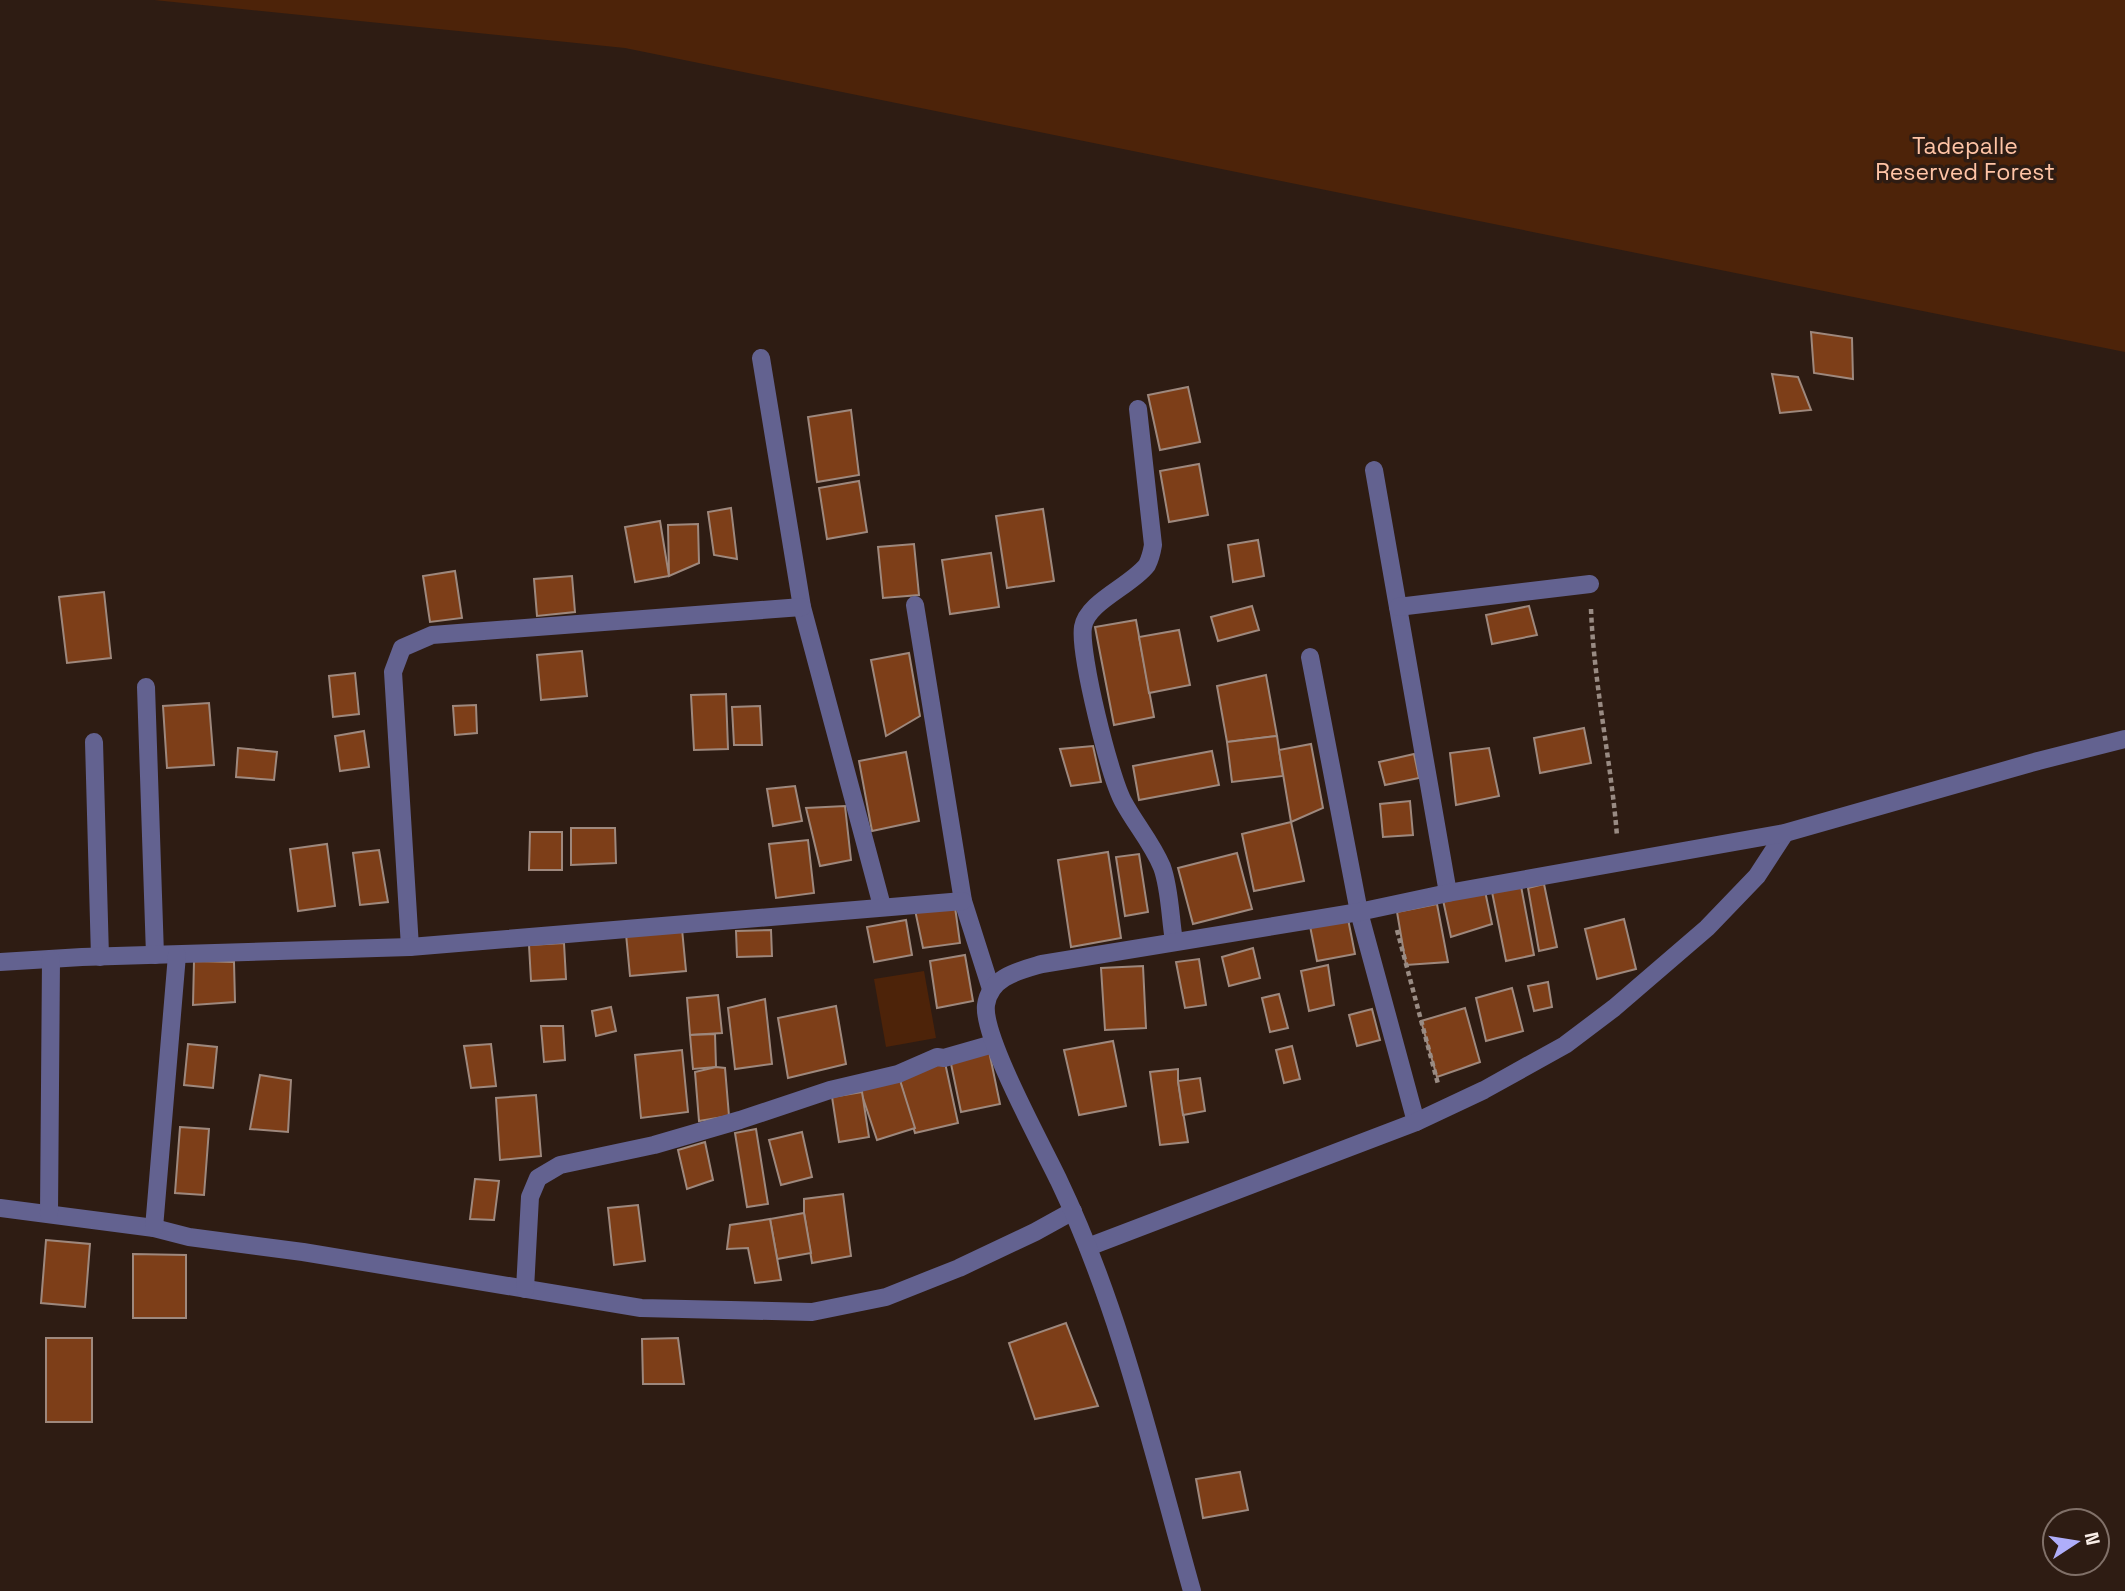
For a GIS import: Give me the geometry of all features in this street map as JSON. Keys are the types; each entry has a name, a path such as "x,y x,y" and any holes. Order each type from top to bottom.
{"street":[{"path":"761,358 802,607 882,906"},
{"path":"1138,410 1153,545 1148,563 1130,583 1092,610 1083,625 1083,644 1104,746 1122,801 1153,847 1163,871 1174,941"},
{"path":"1374,470 1447,893"},
{"path":"1398,607 1591,584"},
{"path":"915,605 963,901 991,989 986,1007 993,1044 1088,1247 1123,1347 1192,1591"},
{"path":"410,947 393,672 402,648 432,635 802,607"},
{"path":"1310,657 1359,912 1416,1122"},
{"path":"146,687 155,955"},
{"path":"991,989 1010,974 1042,964 1359,912 1447,893 1785,833 2125,739"},
{"path":"94,742 100,957"},
{"path":"1088,1247 1416,1122 1565,1045 1614,1008 1707,928 1757,876 1785,833"},
{"path":"0,962 410,947 963,901"},
{"path":"153,1228 177,955"},
{"path":"49,1214 51,959"},
{"path":"524,1289 530,1197 538,1178 560,1165 654,1145 830,1090 898,1074 937,1057 944,1058 993,1044"},
{"path":"0,1208 153,1228 189,1237 303,1252 641,1308 812,1312 886,1297 923,1283 1035,1233 1073,1211"}],"path":[{"path":"1591,584 1593,660 1613,789 1620,863"},
{"path":"1390,905 1444,1108"}],"green space":[{"name":"Tadepalle Reserved Forest","path":"154,0 2125,0 2125,352 625,48"},
{"path":"924,971 936,1038 886,1047 874,979"}],"building":[{"path":"1811,332 1852,338 1853,379 1814,373"},
{"path":"1772,374 1798,377 1811,410 1780,413"},
{"path":"1188,387 1200,442 1160,450 1148,395"},
{"path":"851,410 859,475 817,482 808,417"},
{"path":"1199,464 1208,515 1169,522 1160,471"},
{"path":"859,481 867,532 827,539 819,488"},
{"path":"731,508 737,559 714,555 708,512"},
{"path":"1043,509 1054,581 1007,588 996,516"},
{"path":"660,521 669,576 635,582 625,527"},
{"path":"698,524 699,563 669,576 668,525"},
{"path":"1258,540 1264,576 1233,582 1228,545"},
{"path":"914,544 919,595 883,598 878,547"},
{"path":"991,553 999,607 950,614 942,560"},
{"path":"455,571 462,618 430,622 423,576"},
{"path":"572,576 575,612 537,616 534,579"},
{"path":"104,592 111,658 67,663 59,597"},
{"path":"1252,606 1259,630 1218,641 1211,617"},
{"path":"1529,606 1537,635 1492,644 1486,615"},
{"path":"1136,620 1154,717 1114,725 1095,627"},
{"path":"1179,630 1190,685 1149,693 1139,637"},
{"path":"582,651 587,696 541,700 537,655"},
{"path":"909,653 920,716 886,736 871,660"},
{"path":"355,673 359,714 333,717 329,676"},
{"path":"1266,675 1277,736 1227,742 1217,686"},
{"path":"726,694 728,749 694,750 691,695"},
{"path":"209,703 214,765 167,768 163,706"},
{"path":"476,705 477,733 455,735 453,706"},
{"path":"760,706 762,745 734,745 732,707"},
{"path":"1584,728 1591,763 1540,773 1534,738"},
{"path":"364,731 369,767 340,771 335,736"},
{"path":"1277,736 1283,776 1232,782 1227,742"},
{"path":"1311,744 1323,808 1291,822 1279,750"},
{"path":"1093,746 1101,782 1071,786 1060,749"},
{"path":"238,748 277,752 274,780 236,777"},
{"path":"1489,748 1499,796 1456,805 1450,753"},
{"path":"1212,751 1219,785 1139,800 1133,766"},
{"path":"906,752 919,821 872,831 859,761"},
{"path":"1414,754 1419,778 1385,785 1379,762"},
{"path":"795,786 802,821 773,826 767,789"},
{"path":"1410,801 1413,835 1383,837 1380,804"},
{"path":"845,806 851,860 820,866 806,808"},
{"path":"1291,822 1304,881 1254,891 1242,834"},
{"path":"571,828 615,828 616,863 571,865"},
{"path":"530,832 562,832 562,870 529,870"},
{"path":"808,840 814,893 776,898 769,844"},
{"path":"327,844 335,906 298,911 290,849"},
{"path":"379,850 388,902 360,905 353,853"},
{"path":"1108,852 1121,938 1071,947 1058,860"},
{"path":"1237,853 1252,909 1193,924 1178,868"},
{"path":"1139,854 1148,912 1125,916 1116,857"},
{"path":"1544,884 1557,947 1539,951 1528,888"},
{"path":"1521,886 1534,955 1506,961 1492,892"},
{"path":"1485,891 1492,924 1451,937 1443,900"},
{"path":"1437,904 1448,962 1406,965 1397,912"},
{"path":"955,907 960,943 923,948 915,910"},
{"path":"1348,919 1355,954 1317,961 1310,926"},
{"path":"1624,919 1636,969 1597,979 1585,929"},
{"path":"906,920 912,955 874,962 867,927"},
{"path":"682,929 686,971 630,976 626,934"},
{"path":"771,930 772,956 737,957 736,931"},
{"path":"564,943 566,979 531,981 529,945"},
{"path":"1253,948 1260,978 1229,986 1222,957"},
{"path":"965,955 973,1001 937,1008 930,961"},
{"path":"1199,959 1206,1005 1185,1008 1176,962"},
{"path":"194,961 234,962 235,1002 193,1005"},
{"path":"1328,965 1334,1005 1309,1011 1301,971"},
{"path":"1143,966 1146,1028 1105,1030 1101,968"},
{"path":"1548,982 1552,1007 1534,1011 1528,986"},
{"path":"1512,988 1523,1031 1486,1041 1476,998"},
{"path":"1279,994 1288,1028 1270,1032 1262,998"},
{"path":"718,995 722,1033 690,1035 687,998"},
{"path":"765,999 772,1064 735,1069 728,1008"},
{"path":"836,1006 846,1064 788,1078 778,1018"},
{"path":"611,1007 616,1031 596,1036 592,1011"},
{"path":"1465,1008 1480,1062 1437,1077 1421,1021"},
{"path":"1372,1009 1380,1040 1357,1046 1349,1015"},
{"path":"541,1026 563,1026 565,1060 544,1062"},
{"path":"715,1034 716,1067 693,1069 690,1035"},
{"path":"1113,1041 1126,1106 1079,1115 1064,1050"},
{"path":"188,1044 217,1047 213,1088 184,1085"},
{"path":"491,1044 496,1086 471,1088 464,1046"},
{"path":"1292,1046 1300,1079 1284,1083 1276,1050"},
{"path":"682,1050 688,1112 641,1118 635,1055"},
{"path":"989,1051 1000,1104 961,1112 950,1059"},
{"path":"944,1058 958,1123 915,1133 898,1074"},
{"path":"716,1067 725,1068 729,1116 699,1121 695,1072"},
{"path":"1178,1069 1188,1142 1160,1145 1150,1072"},
{"path":"898,1074 915,1128 877,1140 859,1086"},
{"path":"260,1075 291,1080 288,1132 250,1129"},
{"path":"1200,1078 1205,1111 1183,1115 1178,1081"},
{"path":"862,1092 869,1137 839,1142 832,1097"},
{"path":"536,1095 541,1156 500,1160 496,1098"},
{"path":"180,1127 209,1129 204,1195 175,1193"},
{"path":"756,1129 768,1204 747,1207 735,1133"},
{"path":"802,1132 812,1177 781,1185 769,1140"},
{"path":"705,1142 713,1180 687,1189 678,1150"},
{"path":"475,1179 499,1181 494,1220 470,1219"},
{"path":"843,1194 851,1256 812,1263 804,1199"},
{"path":"638,1205 645,1261 614,1265 608,1208"},
{"path":"804,1213 811,1253 777,1259 770,1219"},
{"path":"770,1219 781,1280 755,1283 748,1248 727,1249 730,1225"},
{"path":"46,1240 90,1244 85,1307 41,1303"},
{"path":"133,1254 186,1255 186,1318 133,1318"},
{"path":"1066,1323 1098,1406 1035,1419 1009,1343"},
{"path":"46,1338 92,1338 92,1422 46,1422"},
{"path":"678,1338 684,1384 643,1384 642,1339"},
{"path":"1240,1472 1248,1510 1203,1518 1196,1479"}]}
